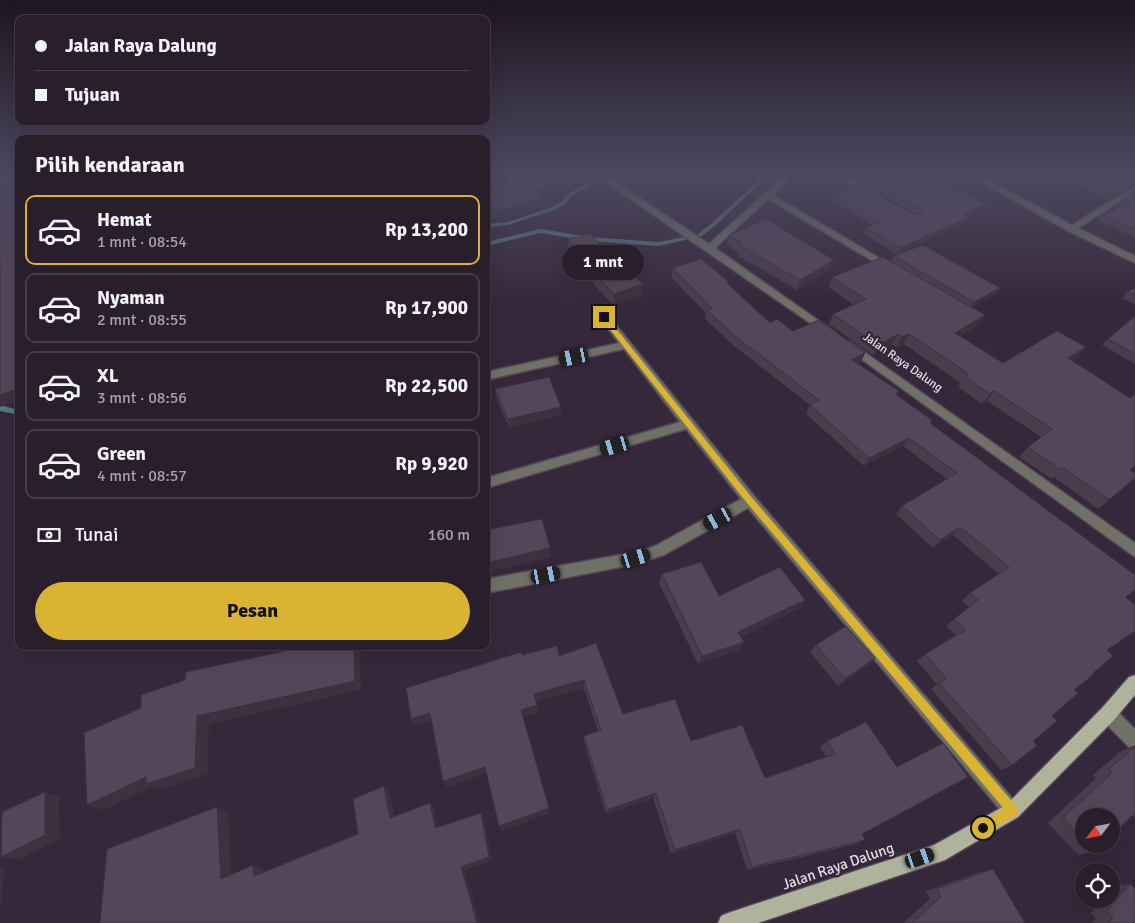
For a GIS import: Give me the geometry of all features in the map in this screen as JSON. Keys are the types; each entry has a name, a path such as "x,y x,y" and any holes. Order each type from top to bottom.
{"main road":[{"name":"Jalan Raya Dalung","path":"728,923 938,853 1012,811 1108,714 1135,683"}],"street":[{"name":"Jalan Raya Dalung","path":"662,217 978,436 1135,551"},
{"path":"709,248 743,217"},
{"path":"805,217 900,273"},
{"path":"1049,217 1135,260"},
{"path":"1071,229 1090,217"},
{"path":"604,317 750,501 1012,811"},
{"path":"490,375 627,346"},
{"path":"490,482 688,424"},
{"path":"492,585 636,558 659,551 750,501"},
{"path":"1108,714 1135,741"}],"building":[{"path":"0,217 15,217 15,389 0,395"},
{"path":"871,217 969,217 900,248 866,228 880,222"},
{"path":"1108,217 1135,217 1135,229"},
{"path":"766,219 834,260 800,280 739,245 743,244 729,235"},
{"path":"591,234 619,268 623,266 643,284 614,294 568,239"},
{"path":"923,245 1000,288 974,302 894,256"},
{"path":"883,257 985,315 955,333 1003,363 1057,331 1086,347 1068,358 1130,398 1135,394 1135,465 1130,470 1135,473 1135,478 1109,500 1064,468 1061,470 1028,447 1052,429 994,391 990,394 965,377 969,374 909,334 901,337 898,334 878,345 833,314 866,299 832,277"},
{"path":"701,259 728,281 726,282 770,323 777,319 793,331 819,320 865,353 852,360 899,391 895,394 932,420 930,423 1135,575 1135,590 1126,597 1135,605 1135,631 1107,650 1113,656 1074,690 1078,693 1052,716 1057,721 1033,741 1037,746 1012,765 939,683 946,678 925,654 966,630 954,619 978,600 970,593 1009,567 960,527 940,540 902,506 957,473 909,438 869,458 810,405 819,400 735,336 707,310 712,308 673,268"},
{"path":"1135,288 1135,295 1128,291"},
{"path":"1135,316 1135,354 1108,339"},
{"path":"549,377 561,407 508,419 495,389"},
{"path":"542,519 550,548 490,562 490,529"},
{"path":"701,562 719,596 780,567 805,600 738,632 744,642 702,656 662,574"},
{"path":"846,626 875,658 845,679 816,645"},
{"path":"596,643 623,714 675,699 691,741 742,725 765,778 835,754 827,741 866,722 897,767 943,743 968,777 862,834 865,840 752,867 740,829 675,850 656,793 607,810 584,736 601,730 584,680 534,694 537,705 521,710 549,808 499,826 485,767 443,781 430,713 411,719 406,688 521,652 522,655 557,646 559,656"},
{"path":"290,650 354,650 355,681 197,716 195,768 146,784 146,777 87,805 84,733 141,708 141,695 185,680 186,672"},
{"path":"1135,747 1135,813 1120,827 1120,808 1075,808 1075,831 1063,818 1112,773 1109,769"},
{"path":"384,786 390,818 430,803 435,828 481,813 489,857 461,867 477,923 100,923 107,849 217,807 221,879 253,865 254,876 358,834 353,799"},
{"path":"45,792 45,835 1,857 2,812"},
{"path":"993,869 1025,923 912,923 941,897 937,889"},
{"path":"1130,884 1135,889 1135,923 1108,923 1113,917 1107,911 1110,908 1120,908 1120,896"}],"waterway":[{"path":"490,225 509,223 527,217"},
{"path":"490,243 541,231 589,239 659,244 700,235 721,217"},
{"path":"0,408 15,412"}],"route":[{"path":"604,317 750,501 1012,811 983,828"}]}
